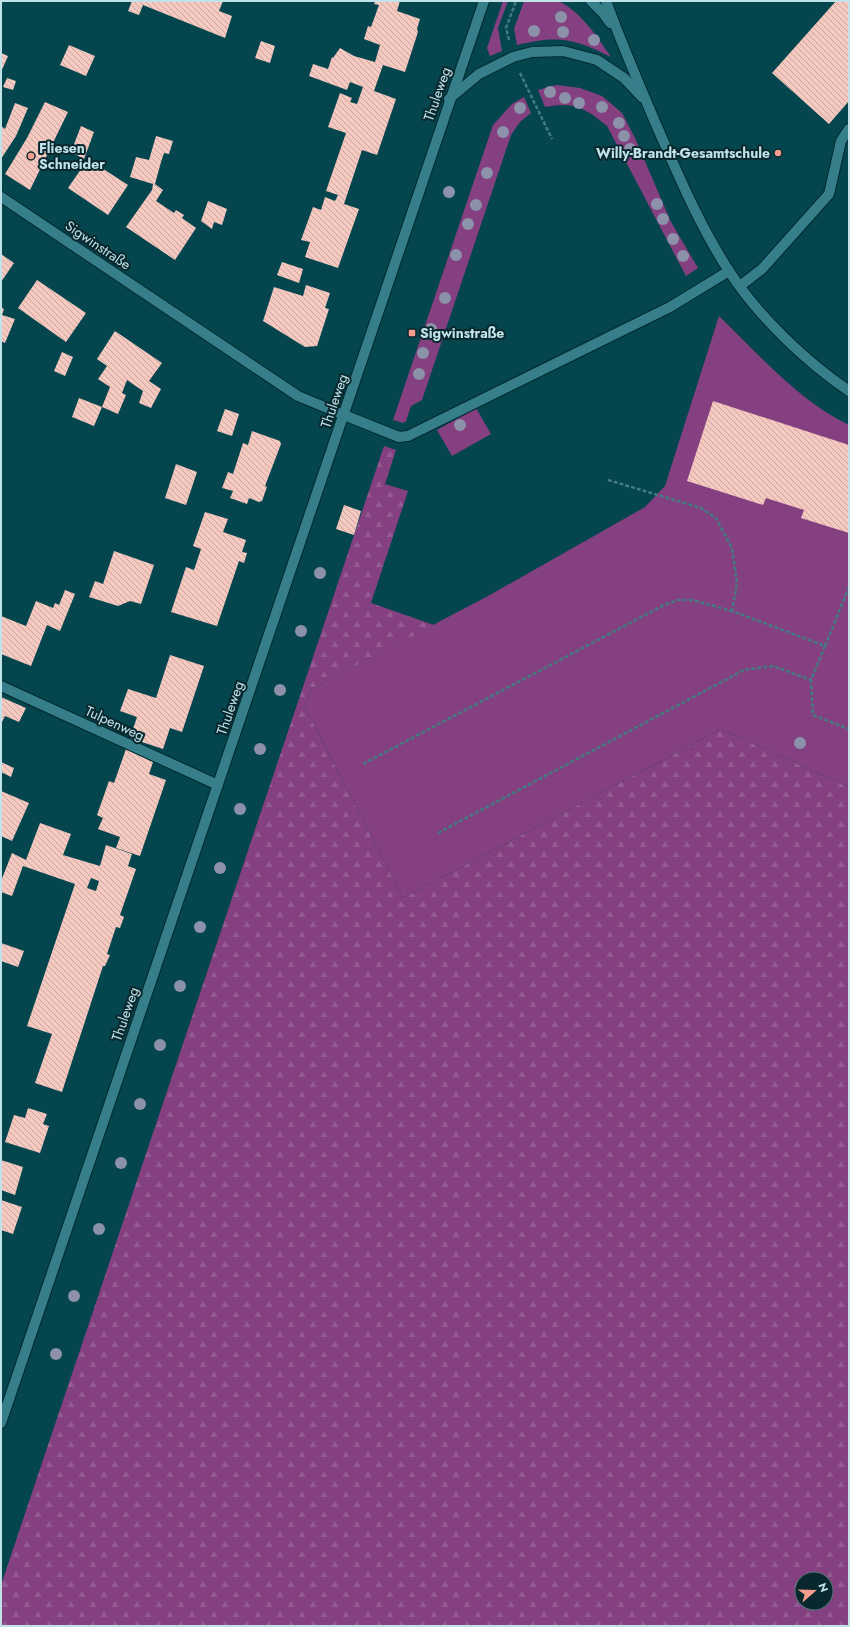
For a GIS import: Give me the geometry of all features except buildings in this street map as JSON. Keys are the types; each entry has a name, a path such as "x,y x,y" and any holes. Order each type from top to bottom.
{"street":[{"name":"Thuleweg","path":"1,1423 344,415 449,99 484,1"},
{"path":"591,1 603,12 620,38"},
{"path":"606,1 620,38 682,184 729,270 740,286 772,324 808,359 849,391"},
{"path":"449,99 479,74 513,58 532,52 563,51 597,60 624,78 647,102"},
{"path":"740,286 762,269 829,194 841,141 849,129"},
{"name":"Sigwinstraße","path":"1,197 298,396 399,436 408,436 670,307 729,270"},
{"name":"Tulpenweg","path":"1,686 218,785"}],"path":[{"path":"516,1 506,28 513,58 552,139"},
{"path":"608,480 701,508 716,518 732,548 737,584 732,611"},
{"path":"849,587 811,680 813,715 849,729"},
{"path":"363,764 664,605 678,600 692,600 732,611 825,646"},
{"path":"438,833 744,670 773,666 811,680"}],"green space":[{"path":"503,1 508,1 498,28 502,51 490,56 487,48"},
{"path":"524,1 558,1 566,5 588,25 611,57 576,42 565,40 543,40 517,45 514,29"},
{"path":"556,85 580,88 602,96 622,113 635,138 671,222 698,268 686,276 607,126 586,110 564,105 545,107 538,90"},
{"path":"524,97 531,113 520,122 511,135 422,400 411,406 406,421 403,423 393,420 493,125 512,104"},
{"path":"719,316 764,361 797,391 831,416 849,425 849,787 721,729 403,898 305,707 311,689 488,596 645,507 665,486"},
{"path":"476,408 491,434 452,456 437,430"},
{"path":"384,446 396,450 385,484 408,491 371,603 434,625 311,689 305,707 403,898 721,729 849,787 849,1626 1,1626 1,1585"}],"place":[{"name":"Willy-Brandt-Gesamtschule","path":"778,153"},
{"name":"Fliesen Schneider","path":"31,156"},
{"name":"Sigwinstraße","path":"412,333"}]}
